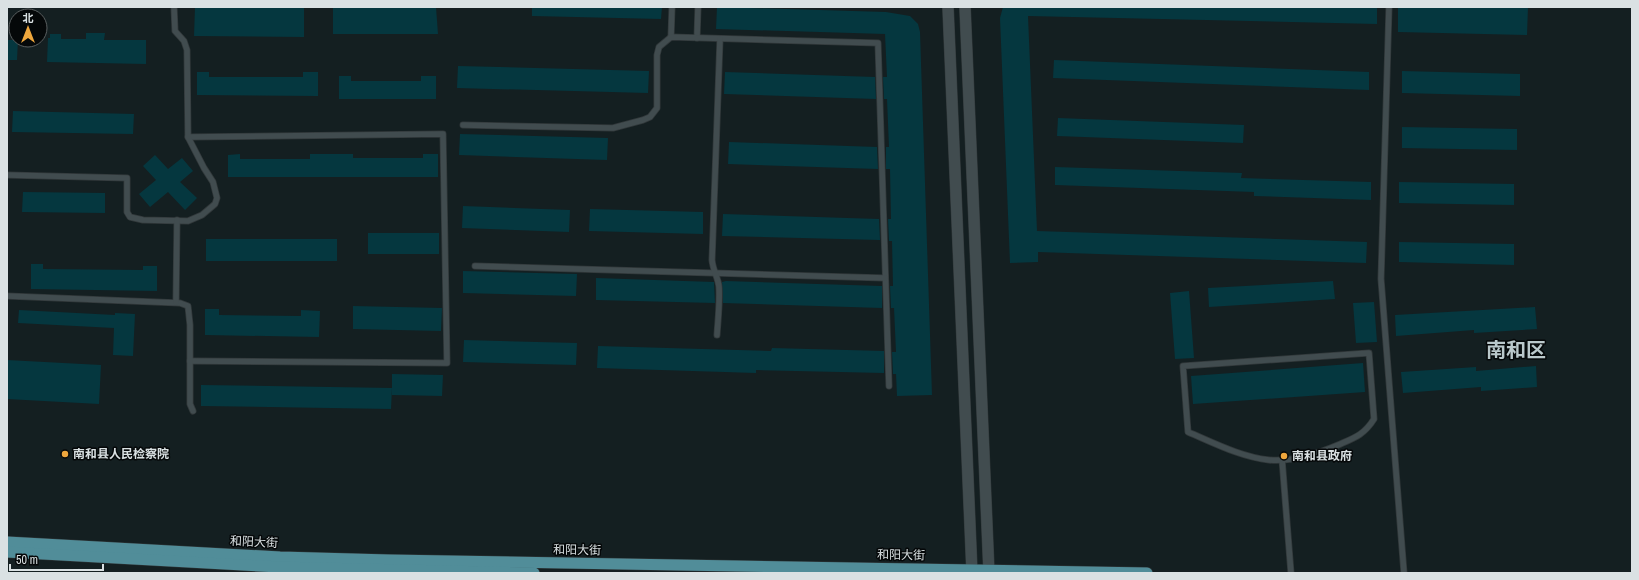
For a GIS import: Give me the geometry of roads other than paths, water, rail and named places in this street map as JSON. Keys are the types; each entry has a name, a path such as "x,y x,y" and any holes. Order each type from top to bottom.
{"main road":[{"path":"948,7 972,571"},
{"path":"965,7 989,571"},
{"name":"和阳大街","path":"7,542 280,557 389,560 1147,573"},
{"name":"和阳大街","path":"7,552 279,567 534,573"}],"lane":[{"path":"7,175 127,178 127,212 130,217 144,220 188,220 202,215 215,204 217,198 214,182 204,168 188,136 187,50 184,41 175,31 174,7"},
{"path":"671,37 672,7"},
{"path":"697,38 698,7"},
{"path":"1389,7 1381,279 1404,573"},
{"path":"463,125 613,128 643,120 650,117 657,108 657,55 659,47 671,37 878,43 889,386"},
{"path":"717,335 719,288 717,278 714,273 712,260 720,38"},
{"path":"188,136 443,134 447,363 190,361"},
{"path":"176,302 177,220"},
{"path":"475,266 885,278"},
{"path":"7,296 176,302 188,306 190,326 190,404 193,411"},
{"path":"1369,353 1374,419 1369,427 1360,435 1330,448 1298,458 1282,459 1268,460 1246,455 1188,432 1183,366 1369,353"},
{"path":"1282,459 1291,573"}],"place":[{"name":"南和县人民检察院","path":"65,454"},
{"name":"南和县政府","path":"1284,456"}],"district":[{"name":"南和区","path":"1516,349"}]}
